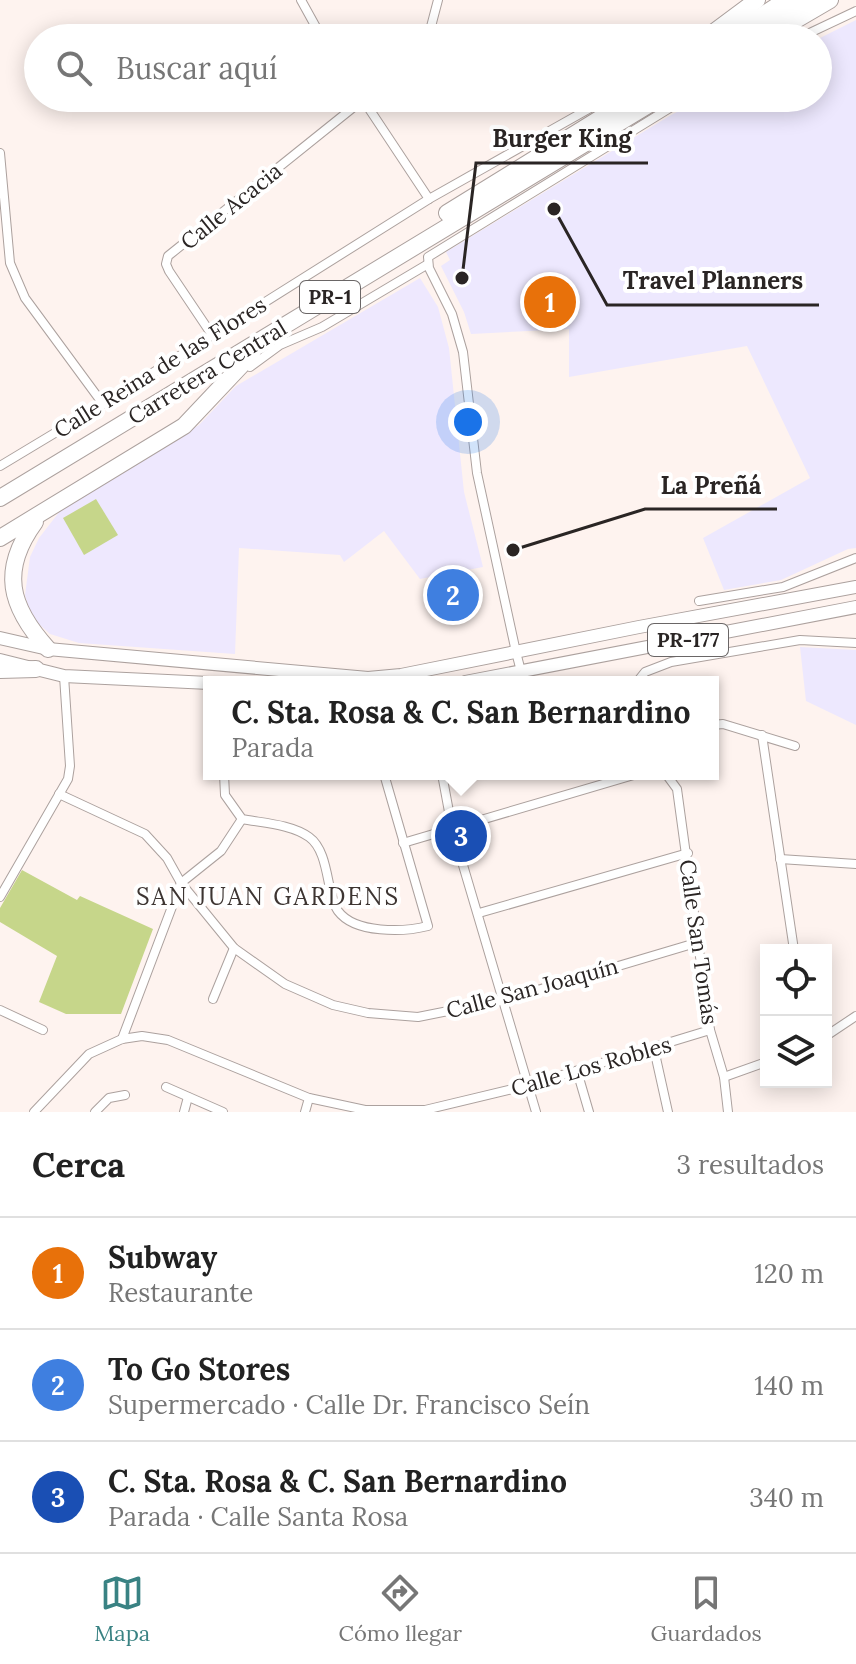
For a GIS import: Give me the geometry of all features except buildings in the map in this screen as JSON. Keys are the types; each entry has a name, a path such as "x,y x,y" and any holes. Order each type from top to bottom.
{"highway":[{"path":"725,24 757,0"},
{"path":"749,24 786,0"},
{"path":"769,24 808,0"},
{"path":"789,24 830,0"},
{"path":"601,112 591,118 589,126 605,124 625,112"},
{"name":"Carretera Central","path":"1,488 611,112"},
{"name":"Carretera Central","path":"1,488 282,326 637,112"},
{"path":"0,538 184,426 242,362 274,337 282,326"},
{"path":"42,513 19,544 10,582 23,621 48,649"},
{"path":"0,670 36,669"}],"main road":[{"name":"PR-177","path":"390,676 856,587"},
{"name":"PR-177","path":"537,676 856,607"},
{"name":"PR-177","path":"0,638 48,649 346,676"},
{"path":"0,660 64,676 203,683"}],"street":[{"path":"301,0 313,24"},
{"path":"432,24 438,0"},
{"path":"829,24 856,11"},
{"name":"Calle Acacia","path":"212,335 169,271 166,264 168,256 346,112"},
{"path":"372,112 429,199"},
{"name":"Calle Reina de las Flores","path":"0,466 429,199 583,112"},
{"path":"184,426 207,410 245,371 273,349 322,327 664,112"},
{"path":"0,153 10,263 25,298 103,404"},
{"path":"428,259 452,314 463,352 479,489 522,676"},
{"path":"699,601 783,587 856,558"},
{"path":"642,676 658,666 800,640 856,643"},
{"path":"0,897 68,779 70,766 64,676"},
{"path":"719,724 795,746"},
{"path":"762,735 793,944"},
{"path":"224,780 225,795 242,819 293,830 309,837 319,848 339,912 357,924 389,931 428,926 386,780"},
{"path":"443,780 452,828 536,1112"},
{"path":"403,843 616,780"},
{"name":"Calle San Tomás","path":"670,780 677,789 710,1030 724,1077 728,1112"},
{"name":"Calle San Joaquín","path":"59,794 145,834 167,858 181,883 234,948 285,984 333,1005 368,1013 418,1017 504,1000 699,942"},
{"path":"122,1039 181,883 221,851 242,819"},
{"path":"479,913 688,853"},
{"path":"780,859 856,864"},
{"path":"213,999 234,948"},
{"path":"0,1010 43,1030"},
{"path":"832,1032 856,1016"},
{"name":"Calle Los Robles","path":"34,1112 89,1054 122,1039 142,1036 168,1040 309,1098 365,1110 425,1110 529,1085 710,1030"},
{"path":"654,1049 668,1112"},
{"path":"724,1077 760,1064"},
{"path":"577,1071 589,1112"},
{"path":"166,1087 223,1112"},
{"path":"95,1112 109,1098 125,1095"},
{"path":"184,1112 188,1097"},
{"path":"305,1112 309,1098"}],"shaded area":[{"path":"856,20 856,548 781,580 724,590 703,538 810,478 747,346 569,377 569,329 471,334 464,312 441,266 450,260 446,252 677,112 832,112 832,32"},
{"path":"420,278 438,307 449,348 464,492 483,567 420,579 384,531 344,562 340,555 239,548 235,654 79,643 50,634 31,617 25,595 30,557 39,538 60,511 199,425 236,386"},
{"path":"800,647 856,650 856,725 806,701"}],"green space":[{"path":"96,499 118,535 84,555 63,518"},
{"path":"22,870 77,900 80,896 153,929 121,1014 66,1014 39,1002 57,956 0,922 0,908"}],"place":[{"name":"Travel Planners","path":"554,209"},
{"name":"Burger King","path":"462,278"},
{"name":"Subway","path":"550,302"},
{"name":"La Preñá","path":"513,550"},
{"name":"To Go Stores","path":"453,595"},
{"name":"C. Sta. Rosa & C. San Bernardino","path":"461,836"}],"district":[{"name":"SAN JUAN GARDENS","path":"268,897"}]}
